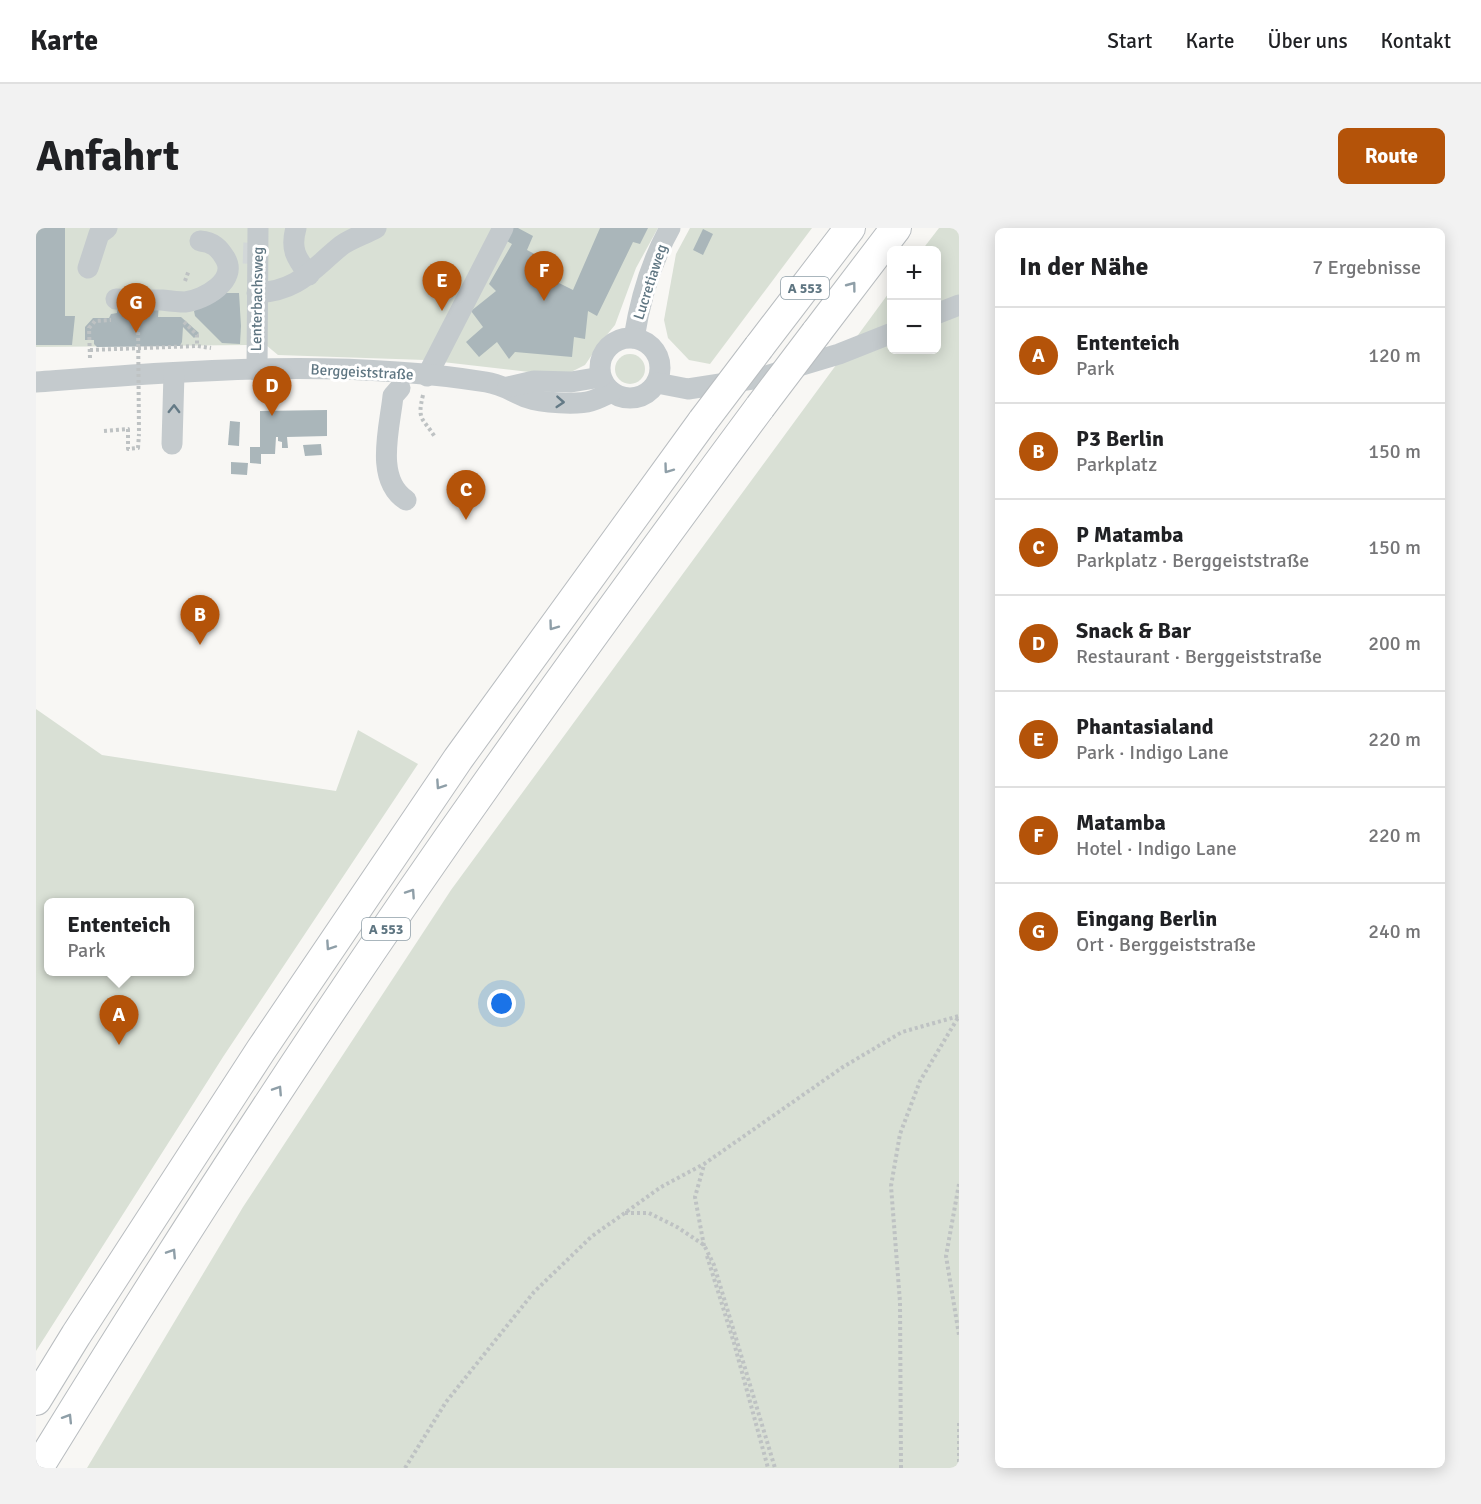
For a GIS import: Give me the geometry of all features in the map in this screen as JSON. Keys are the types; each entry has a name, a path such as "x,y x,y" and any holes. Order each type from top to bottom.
{"highway":[{"name":"A 553","path":"36,1400 261,1050 458,759 703,422 850,228"},
{"name":"A 553","path":"38,1468 196,1216 390,923 591,637 760,407 896,228"}],"street":[{"path":"88,268 99,234 107,228"},
{"name":"Lenterbachsweg","path":"257,371 258,228"},
{"path":"296,228 293,253 302,280"},
{"path":"257,293 275,292 302,280 344,244 376,228"},
{"path":"427,376 503,228"},
{"name":"Lucretiaweg","path":"634,338 638,309 658,248 670,228"},
{"path":"116,299 184,302 212,291 225,280 229,264 211,241"},
{"path":"941,312 959,305"},
{"path":"606,384 600,365 603,354 611,345 622,339 634,338 654,349 659,360 660,371 657,382 688,389 759,378 838,354 887,335"},
{"name":"Berggeiststraße","path":"36,382 174,373 338,368 400,380 427,376 487,382 508,387 534,381 606,384 627,398 639,397 649,392 657,382"},
{"path":"172,444 174,373"},
{"path":"400,380 393,396 386,465 390,480 399,495 406,500"}],"path":[{"path":"105,320 95,321 89,328 89,350 197,346 197,335"},
{"path":"104,431 128,429 128,449 138,448 138,320"},
{"path":"427,376 419,412 420,418 435,437"},
{"path":"405,1468 446,1402 534,1292 591,1237 661,1187 704,1164 843,1067 902,1032 959,1016"},
{"path":"901,1468 900,1302 891,1186 900,1134 920,1081 959,1016"},
{"path":"704,1164 695,1197 704,1245 734,1343 768,1468"},
{"path":"959,1184 946,1256 959,1335"},
{"path":"624,1213 649,1213 677,1227 704,1245 714,1265 775,1468"},
{"path":"959,1423 959,1468"}],"shaded area":[{"path":"36,228 252,228 249,345 36,347"},
{"path":"265,228 658,228 636,268 615,325 585,365 563,376 425,360 278,355 266,345"},
{"path":"690,228 812,228 710,364 689,360 668,338 664,320 676,254"},
{"path":"939,228 959,228 959,1468 87,1468 243,1207 451,890 887,295 887,354 941,354 941,246 925,246"},
{"path":"630,354 636,355 644,363 644,375 636,383 630,384 624,383 616,375 615,369 616,363 624,355"},
{"path":"36,709 102,755 336,791 358,730 418,764 223,1057 36,1351"}],"building":[{"path":"36,228 65,228 65,316 75,316 72,345 36,345"},
{"path":"511,228 518,228 533,236 527,250 550,262 546,270 558,276 555,281 573,290 600,228 648,228 640,244 633,242 597,316 588,311 585,339 574,337 572,357 515,352 509,359 497,342 479,357 466,342 483,327 471,311 496,291 489,284 512,244 505,240"},
{"path":"703,229 713,234 703,255 693,250"},
{"path":"218,293 239,293 240,344 222,343 195,316 194,311"},
{"path":"118,303 159,303 158,317 181,317 199,333 194,338 183,327 180,346 97,347 94,340 85,340 85,327 93,318 109,318 111,314 117,313"},
{"path":"327,410 327,436 287,437 288,448 282,448 282,442 276,437 275,454 261,454 261,464 250,463 250,447 260,447 260,411"},
{"path":"230,421 240,422 239,446 228,445"},
{"path":"321,444 322,455 305,456 303,445"},
{"path":"231,462 248,463 247,475 231,474"}],"tunnel":[{"path":"243,253 273,254"}],"place":[{"name":"Matamba","path":"544,301"},
{"name":"Phantasialand","path":"442,311"},
{"name":"Eingang Berlin","path":"136,333"},
{"name":"Snack & Bar","path":"272,416"},
{"name":"P Matamba","path":"466,520"},
{"name":"P3 Berlin","path":"200,645"},
{"name":"Ententeich","path":"119,1045"}]}
